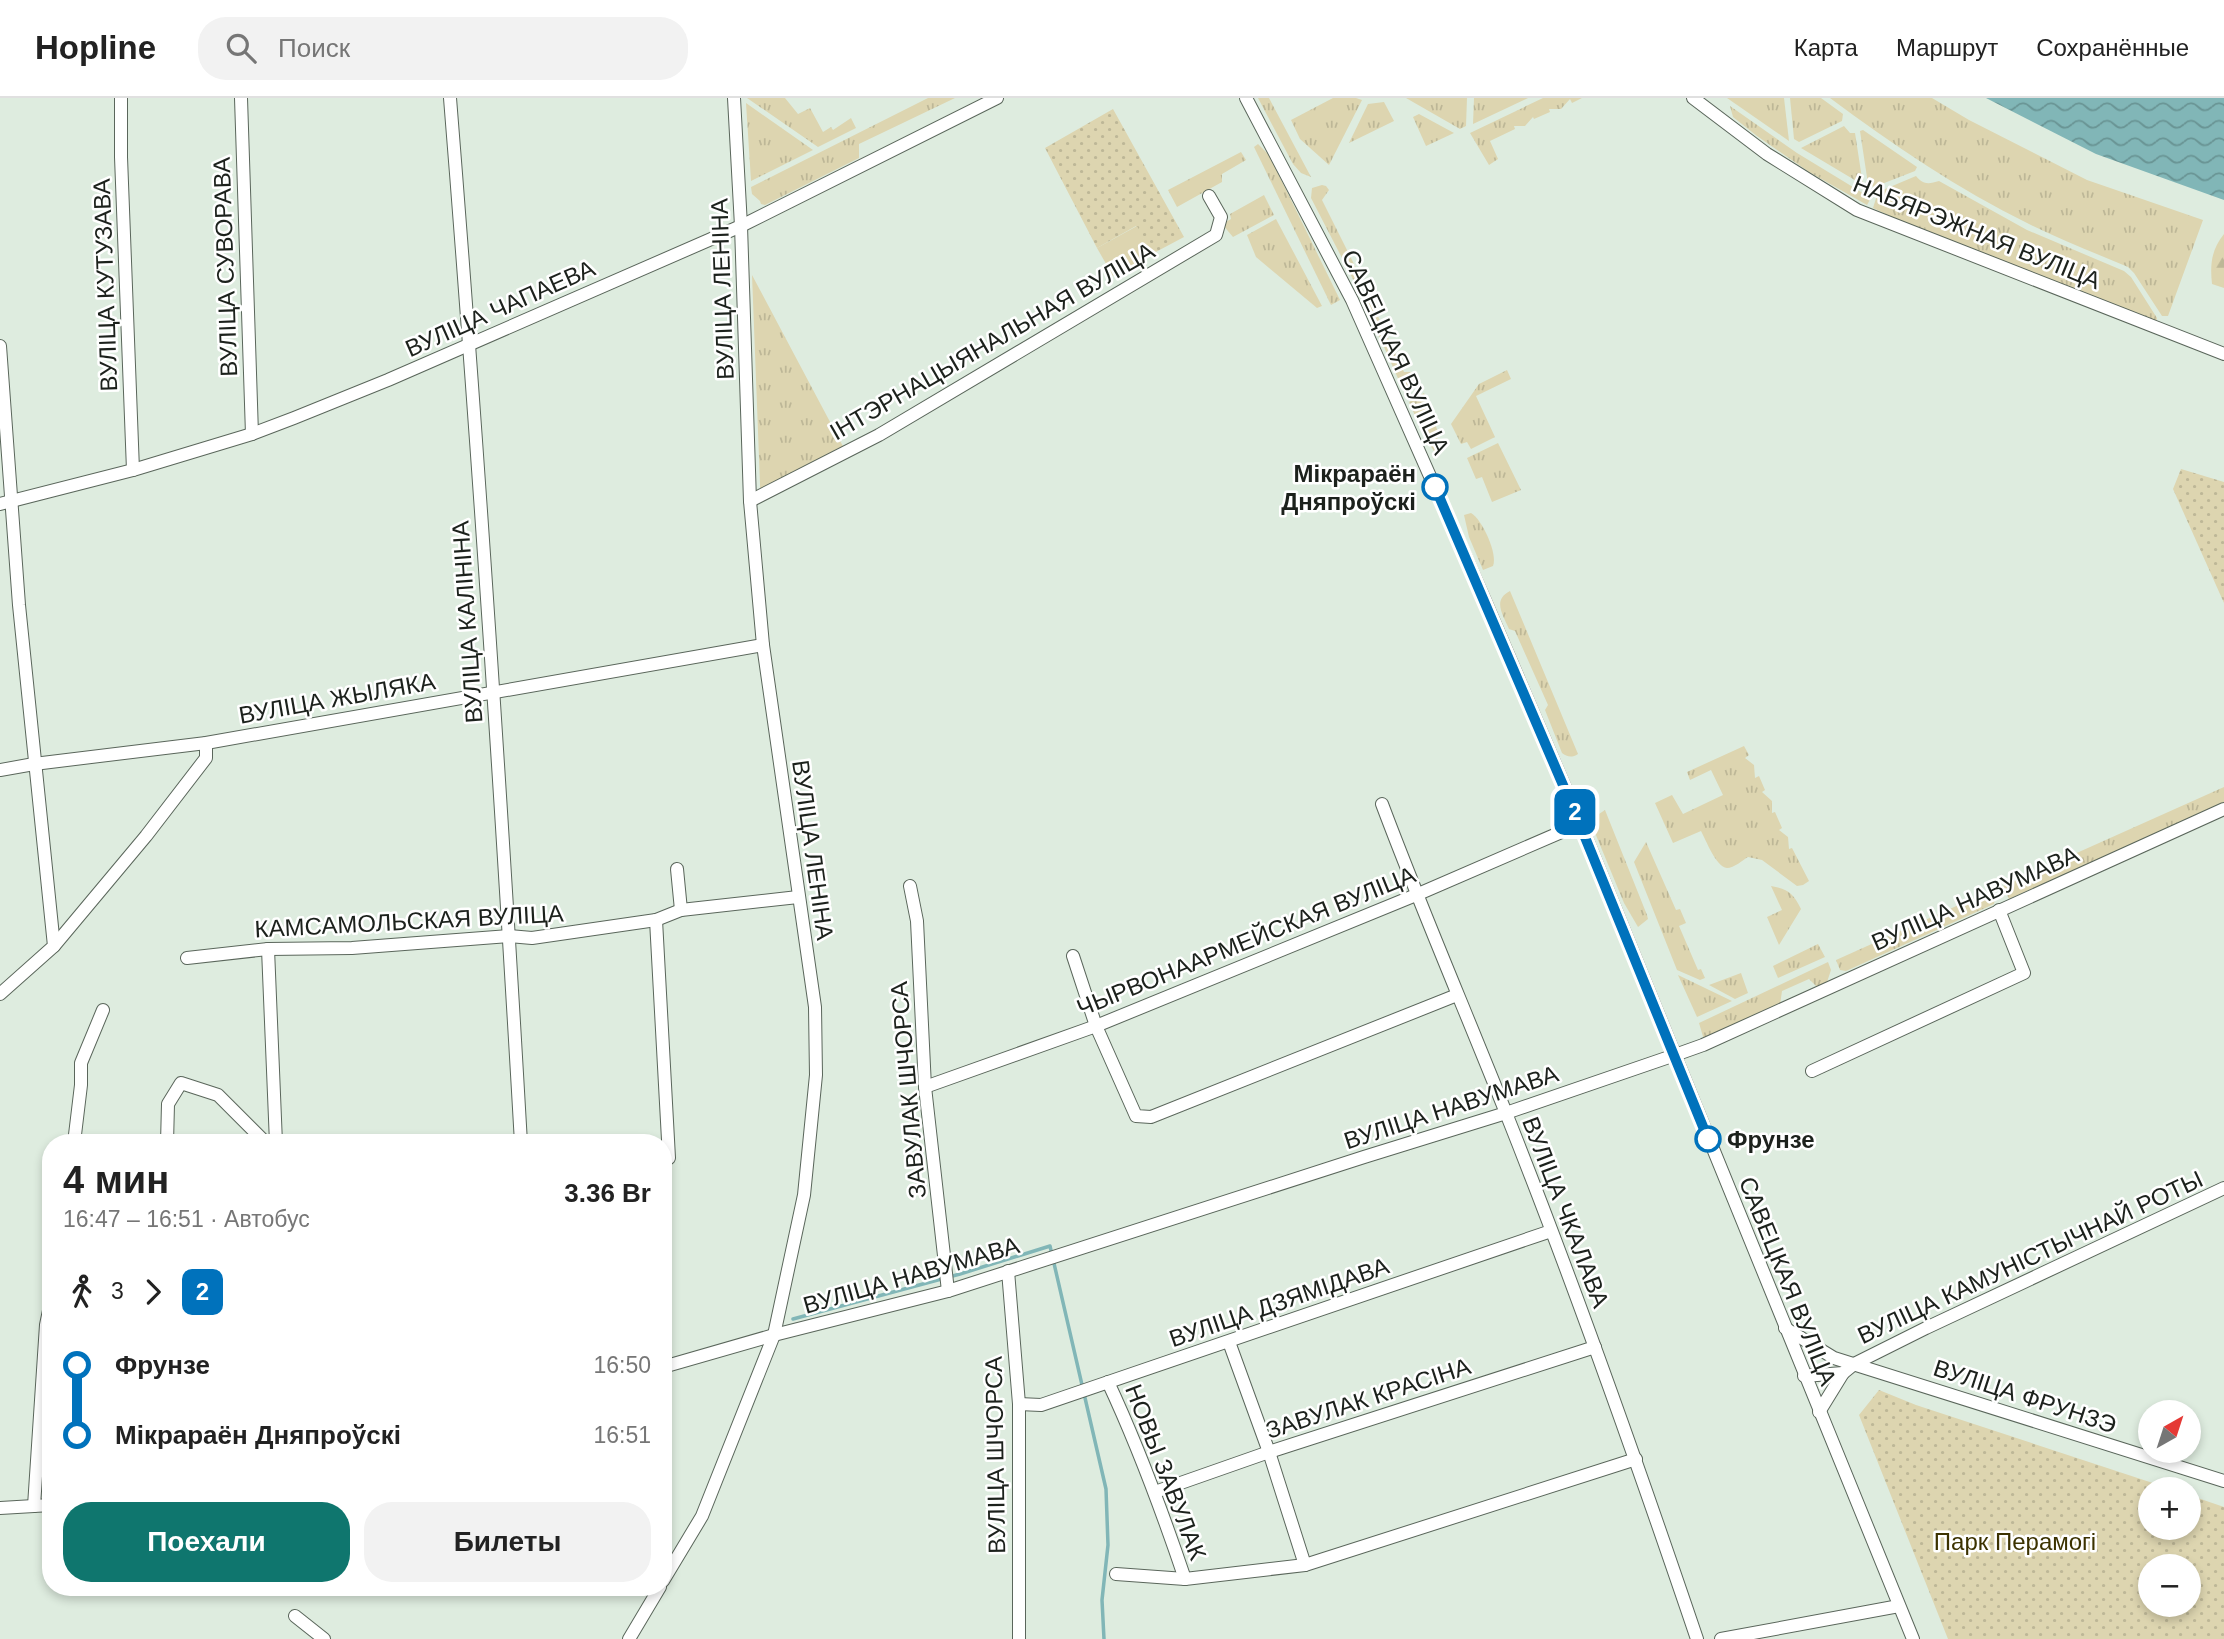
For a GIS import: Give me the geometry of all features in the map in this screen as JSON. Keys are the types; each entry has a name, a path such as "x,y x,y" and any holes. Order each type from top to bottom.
{"street":[{"name":"ВУЛІЦА КУТУЗАВА","path":"121,98 133,470"},
{"name":"ВУЛІЦА СУВОРАВА","path":"241,98 252,434"},
{"name":"ВУЛІЦА КАЛІНІНА","path":"450,98 470,344 520,1134"},
{"name":"ВУЛІЦА ЛЕНІНА","path":"672,1566 702,1516 774,1335 804,1195 816,1074 815,1007 763,645 750,501 734,98"},
{"name":"ВУЛІЦА ЧАПАЕВА","path":"6,503 133,470 252,434 376,384 741,226 997,98"},
{"name":"САВЕЦКАЯ ВУЛІЦА","path":"1246,98 1352,300 1483,596 1580,824 1913,1639"},
{"name":"НАБЯРЭЖНАЯ ВУЛІЦА","path":"1693,98 1767,154 1857,210 2224,354"},
{"name":"ІНТЭРНАЦЫЯНАЛЬНАЯ ВУЛІЦА","path":"750,501 879,435 1216,235 1220,217 1209,196"},
{"path":"0,346 6,503 54,946"},
{"name":"ВУЛІЦА ЖЫЛЯКА","path":"0,770 206,743 493,691 747,650 763,645"},
{"path":"0,995 54,946 146,836 206,758 206,743"},
{"name":"ВУЛІЦА ЧКАЛАВА","path":"1382,804 1416,895 1506,1113 1595,1347 1697,1639"},
{"name":"ВУЛІЦА НАВУМАВА","path":"672,1364 774,1335 948,1291 1506,1113 1703,1045 2224,809"},
{"name":"ЧЫРВОНААРМЕЙСКАЯ ВУЛІЦА","path":"925,1087 1096,1026 1416,895 1580,824"},
{"path":"677,869 681,910"},
{"name":"ЗАВУЛАК ШЧОРСА","path":"910,886 917,921 925,1087 948,1291"},
{"name":"КАМСАМОЛЬСКАЯ ВУЛІЦА","path":"187,958 268,948 352,948 509,936 532,938 656,920 681,910 798,897"},
{"path":"1812,1071 2024,973 1999,910"},
{"path":"656,920 668,1134"},
{"path":"268,948 276,1134"},
{"path":"1073,956 1096,1026 1136,1116 1151,1117 1457,995"},
{"path":"75,1134 81,1063 103,1010"},
{"path":"167,1134 169,1104 181,1083 218,1095 257,1134"},
{"name":"ВУЛІЦА КАМУНІСТЫЧНАЙ РОТЫ","path":"1854,1364 2224,1188"},
{"name":"ВУЛІЦА ДЗЯМІДАВА","path":"1019,1404 1041,1405 1551,1231"},
{"name":"ВУЛІЦА ШЧОРСА","path":"1009,1271 1019,1404 1019,1639"},
{"name":"ВУЛІЦА ФРУНЗЭ","path":"1785,1328 1834,1357 1854,1364 2224,1481"},
{"path":"1229,1342 1269,1452 1305,1565"},
{"name":"ЗАВУЛАК КРАСІНА","path":"1155,1492 1269,1452 1595,1347"},
{"path":"1804,1376 1834,1357"},
{"path":"1819,1412 1843,1373 1854,1364"},
{"path":"1804,1376 1843,1373"},
{"name":"НОВЫ ЗАВУЛАК","path":"1108,1382 1131,1429 1185,1579"},
{"path":"34,1506 42,1385"},
{"path":"1116,1574 1185,1579 1305,1565 1636,1459"},
{"path":"0,1508 42,1506"},
{"path":"629,1639 655,1596"},
{"path":"1721,1639 1899,1606"},
{"path":"295,1616 324,1639"}],"green space":[{"path":"747,98 785,98 798,114 810,108 823,132 831,127 833,130 851,118 856,128 818,147"},
{"path":"928,98 955,98 859,144 859,158 765,205 752,194 751,187"},
{"path":"1258,98 1269,98 1311,177 1301,173 1293,164"},
{"path":"1333,98 1362,100 1329,165 1300,139 1291,120"},
{"path":"1406,98 1467,98 1466,126 1460,129"},
{"path":"1474,98 1528,98 1473,124"},
{"path":"1543,98 1582,98 1572,103 1570,99 1561,109 1549,109 1550,112 1534,119 1533,117 1525,126 1514,126 1515,129 1490,141 1498,159 1489,165 1470,133"},
{"path":"1727,98 1784,98 1789,141"},
{"path":"1790,98 1821,98 1843,114 1842,121 1799,142 1794,139"},
{"path":"1830,98 1932,98 1969,120 2087,180 2203,220 2168,316 2162,316 2128,267 2041,230 1977,196 1902,149"},
{"path":"1384,102 1394,121 1349,143 1368,104"},
{"path":"746,103 813,150 751,181"},
{"path":"1730,106 1797,153 1871,198 1867,205 1809,172 1757,136 1733,117"},
{"path":"1113,109 1184,237 1152,254 1136,226 1097,248 1045,148"},
{"path":"1419,114 1454,133 1426,146 1413,117"},
{"path":"1844,126 1850,133 1855,133 1863,185 1801,148"},
{"path":"1863,130 1917,167 1915,171 1874,187 1868,184 1860,131"},
{"path":"1258,144 1269,155 1340,300 1331,305 1254,147"},
{"path":"1241,152 1246,160 1222,174 1222,182 1177,207 1168,190"},
{"path":"1916,176 1926,183 1939,181 2027,230 2124,271 2131,277 2157,318 2156,323 1911,226 1873,208 1878,192"},
{"path":"1322,185 1329,190 1322,200 1365,286 1358,289 1311,198 1312,188"},
{"path":"1264,195 1274,215 1233,237 1222,224 1231,219 1230,214"},
{"path":"1276,219 1322,306 1317,308 1256,257 1247,235"},
{"path":"1137,226 1152,254 1113,276 1097,248"},
{"path":"2224,234 2224,288 2212,284 2211,270 2214,252"},
{"path":"752,275 846,452 760,496 760,484"},
{"path":"1369,297 1404,372 1413,372 1416,376 1416,387 1405,394 1363,300"},
{"path":"1507,370 1511,379 1476,396 1495,437 1471,449 1467,442 1461,444 1451,424 1479,384"},
{"path":"1424,393 1438,432 1436,454 1424,436 1409,402"},
{"path":"1498,443 1521,490 1492,502 1482,477 1476,479 1467,458"},
{"path":"2181,469 2224,482 2224,603 2173,489"},
{"path":"1471,513 1484,529 1493,554 1493,566 1483,570 1469,537 1464,515"},
{"path":"1510,591 1578,754 1576,755 1562,753 1545,710 1548,705 1515,631 1509,629 1502,613 1501,599"},
{"path":"1744,746 1749,755 1745,758 1754,765 1755,778 1759,776 1765,790 1762,792 1772,801 1772,813 1775,812 1782,828 1779,830 1788,837 1789,849 1792,848 1809,881 1803,885 1797,886 1762,860 1748,857 1733,867 1723,866 1715,858 1701,831 1673,843 1655,803 1672,795 1683,814 1723,795 1711,770 1690,780 1687,772"},
{"path":"2224,787 2224,803 2009,899 2003,886"},
{"path":"1605,810 1647,915 1648,919 1638,927 1624,903 1593,828 1593,818"},
{"path":"1646,842 1676,910 1680,909 1686,923 1679,926 1698,970 1701,969 1705,978 1700,980 1677,970 1634,862"},
{"path":"1771,886 1789,893 1801,909 1779,945 1767,917 1782,910"},
{"path":"1992,890 1994,904 1846,971 1840,970 1836,960"},
{"path":"1818,944 1825,957 1778,978 1773,966"},
{"path":"1828,962 1831,970 1827,982 1817,987 1809,979 1782,991 1780,1005 1704,1040 1699,1023"},
{"path":"1741,973 1748,993 1735,999 1709,985"},
{"path":"1678,975 1732,1001 1697,1017"},
{"name":"Парк Перамогі","path":"1879,1390 1916,1405 2138,1478 2138,1540 2201,1540 2201,1499 2224,1507 2224,1639 1948,1639 1859,1415"}],"water":[{"path":"1986,98 2224,98 2224,200 2096,154"}],"waterway":[{"path":"793,1319 960,1274 1050,1246 1106,1489 1108,1545 1102,1600 1104,1639"}],"bus line":[{"name":"2","path":"1435,487 1580,824 1708,1139"}],"place":[{"name":"Мікрараён Дняпроўскі","path":"1435,487"},
{"name":"Фрунзе","path":"1708,1139"}]}
